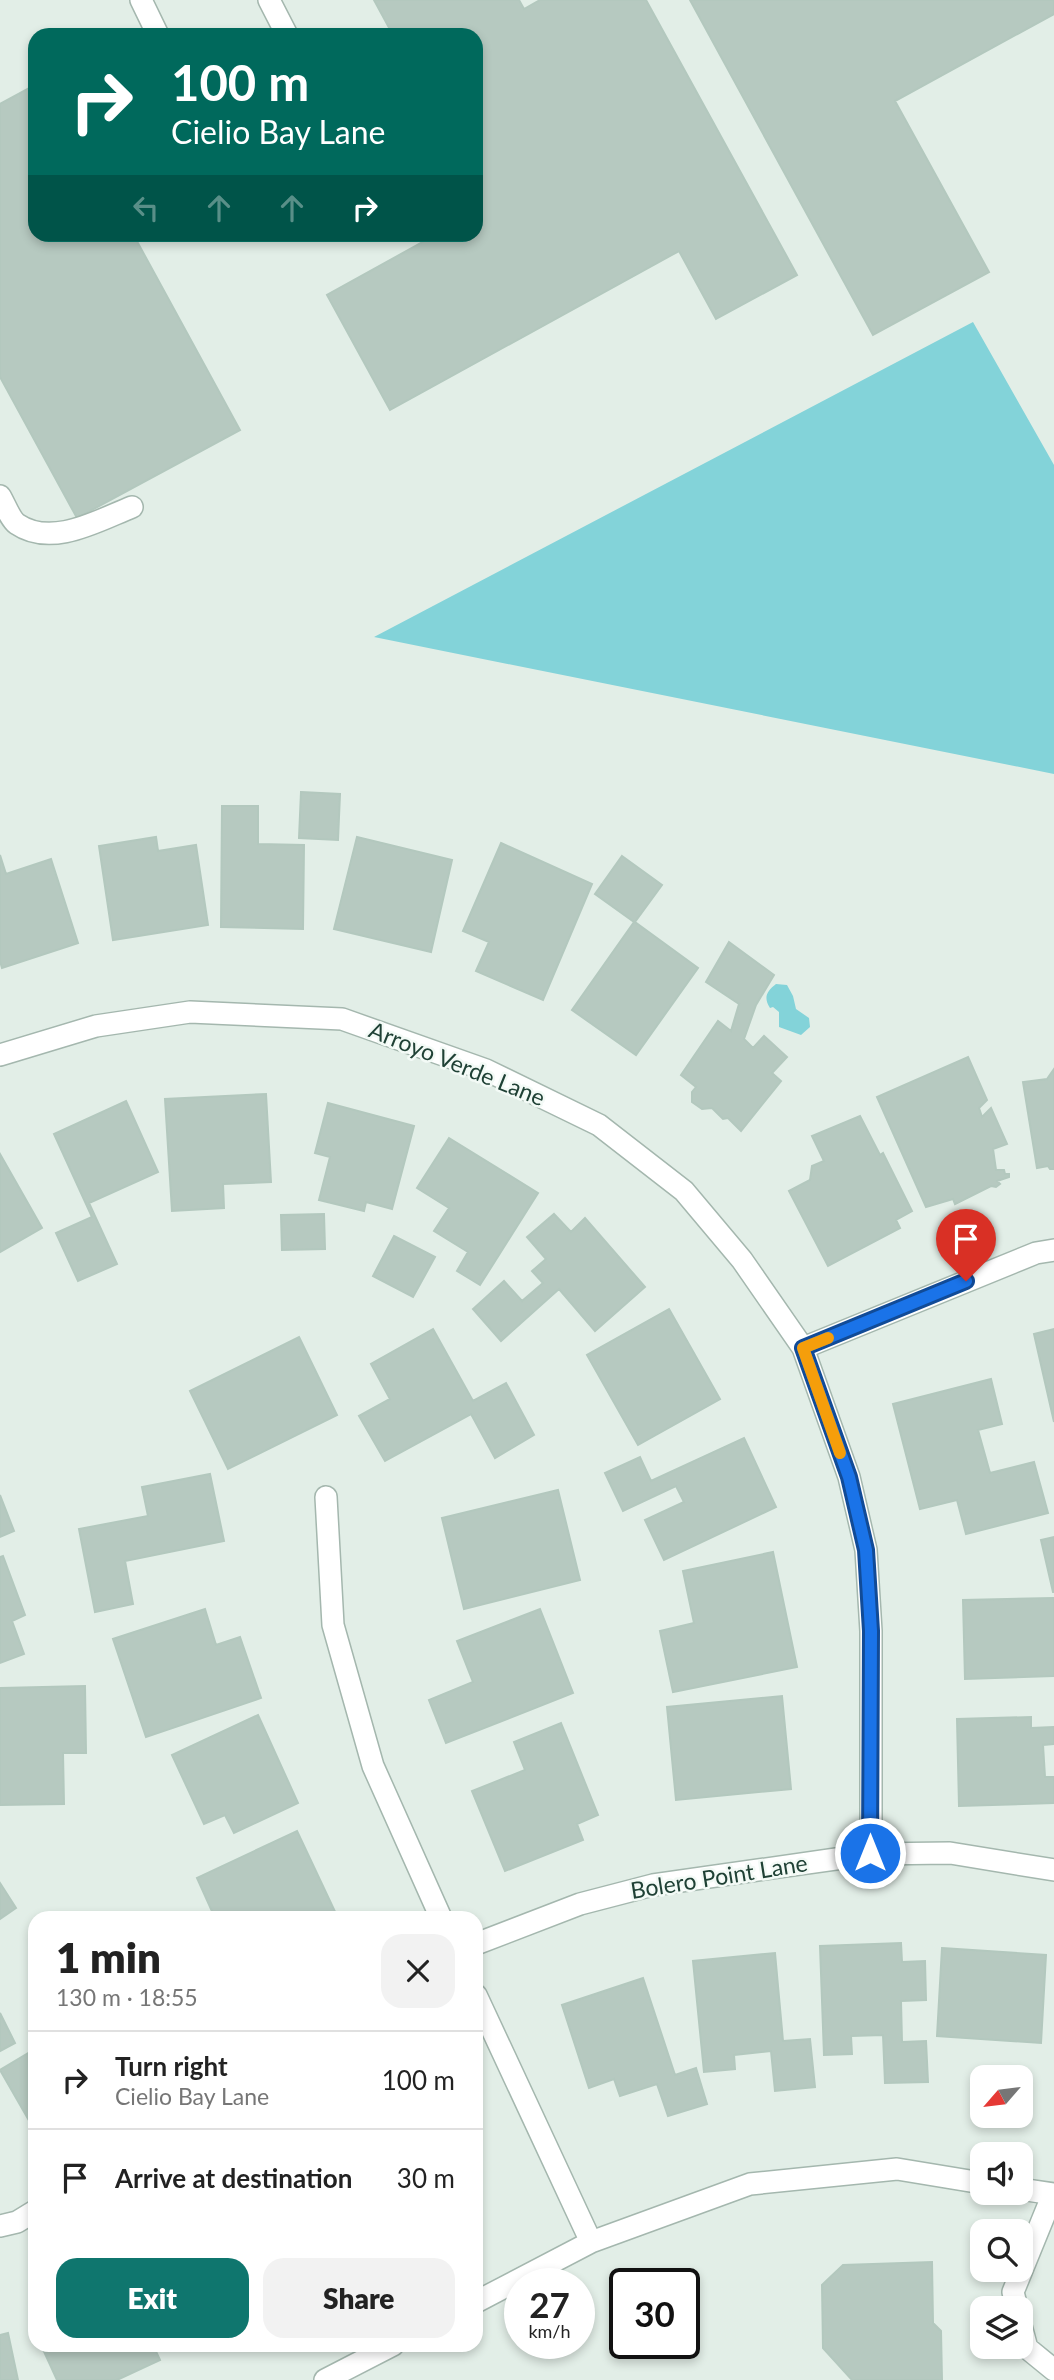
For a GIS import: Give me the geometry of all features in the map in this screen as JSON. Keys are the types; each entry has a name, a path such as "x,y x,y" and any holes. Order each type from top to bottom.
{"street":[{"path":"141,0 155,28"},
{"path":"269,0 283,28"},
{"path":"0,496 16,523 40,533 68,532 132,507"},
{"name":"Arroyo Verde Lane","path":"0,1055 96,1026 190,1012 342,1019 486,1070 599,1125 684,1191 742,1260 803,1348 849,1477 866,1550 871,1631 870,1853"},
{"path":"803,1348 1037,1252 1054,1250"},
{"path":"326,1497 333,1625 373,1766 438,1911"},
{"name":"Bolero Point Lane","path":"483,1941 580,1903 653,1885 870,1853 950,1853 1054,1870"},
{"path":"483,2010 591,2242"},
{"path":"483,2298 591,2242 750,2184 897,2169 970,2181"},
{"path":"1014,2296 1013,2292 1054,2194 1033,2191"},
{"path":"0,2226 17,2222 28,2215"},
{"path":"325,2380 379,2352"},
{"path":"1033,2353 1054,2370"}],"water":[{"path":"973,322 1054,465 1054,774 374,637"},
{"path":"776,984 787,985 796,1009 809,1018 810,1027 801,1035 779,1027 779,1012 773,1007 770,1008 766,997"}],"building":[{"path":"374,0 519,0 524,9 540,0 646,0 797,275 716,319 679,251 390,410 327,295 423,242 483,242 483,28 389,28"},
{"path":"690,0 1054,0 1054,14 895,101 989,272 873,335"},
{"path":"28,89 28,242 137,242 240,430 77,518 0,377 0,104"},
{"path":"301,792 340,794 338,840 299,838"},
{"path":"222,806 258,806 258,844 304,845 303,929 221,927"},
{"path":"156,837 158,851 196,845 208,925 113,940 99,846"},
{"path":"357,837 452,860 431,952 334,929"},
{"path":"501,843 592,884 543,1000 476,971 489,942 463,931"},
{"path":"0,855 6,874 51,859 78,943 2,968"},
{"path":"622,856 662,885 635,922 698,968 636,1055 572,1010 634,922 595,894"},
{"path":"729,942 774,975 756,1005 744,1039 753,1048 764,1036 787,1057 772,1073 781,1081 741,1131 728,1118 723,1119 712,1108 702,1109 692,1102 692,1092 696,1087 681,1075 718,1021 731,1031 739,1004 706,982"},
{"path":"968,1057 987,1100 979,1108 982,1117 991,1108 1007,1144 993,1149 996,1170 1004,1170 1009,1177 997,1181 1000,1184 996,1187 991,1186 955,1204 953,1199 926,1207 877,1097"},
{"path":"1054,1069 1054,1169 1048,1166 1037,1168 1023,1082 1047,1079"},
{"path":"266,1094 271,1182 223,1184 224,1208 172,1211 165,1099"},
{"path":"126,1101 158,1172 89,1203 117,1264 78,1281 56,1233 92,1217 54,1134"},
{"path":"328,1103 414,1126 392,1209 366,1202 364,1211 319,1200 330,1157 315,1153"},
{"path":"860,1116 880,1155 883,1153 912,1211 896,1220 900,1228 828,1266 789,1191 810,1180 812,1166 824,1161 812,1136"},
{"path":"449,1138 538,1193 480,1285 457,1271 468,1252 434,1231 449,1208 417,1188"},
{"path":"0,1154 42,1228 0,1252"},
{"path":"324,1214 325,1249 282,1250 281,1215"},
{"path":"554,1214 571,1232 585,1218 645,1287 595,1331 559,1289 501,1341 473,1309 504,1281 522,1301 543,1283 532,1271 546,1259 527,1237"},
{"path":"394,1236 435,1257 413,1297 373,1276"},
{"path":"669,1309 720,1399 638,1445 587,1355"},
{"path":"433,1329 473,1401 506,1383 534,1435 495,1458 471,1414 385,1461 359,1416 390,1399 371,1364"},
{"path":"1054,1329 1054,1422 1034,1334"},
{"path":"299,1337 337,1415 228,1469 190,1391"},
{"path":"991,1379 1002,1424 978,1430 990,1473 1034,1462 1048,1513 966,1534 957,1500 920,1509 893,1404"},
{"path":"744,1438 776,1507 664,1560 645,1520 684,1502 676,1486 623,1511 605,1473 640,1457 651,1481"},
{"path":"210,1474 224,1541 125,1561 133,1604 95,1612 79,1529 148,1516 142,1487"},
{"path":"558,1490 580,1580 464,1609 442,1518"},
{"path":"0,1495 14,1531 0,1537"},
{"path":"1054,1537 1054,1592 1053,1592 1041,1540"},
{"path":"773,1552 797,1667 673,1692 660,1631 694,1623 683,1571"},
{"path":"3,1556 25,1615 12,1621 24,1654 0,1663 0,1557"},
{"path":"1054,1598 1054,1676 965,1679 963,1600"},
{"path":"205,1609 216,1645 240,1637 261,1698 146,1737 113,1639"},
{"path":"540,1609 573,1693 446,1743 429,1700 473,1682 457,1641"},
{"path":"85,1686 86,1753 63,1753 64,1804 0,1805 0,1688"},
{"path":"782,1696 791,1789 676,1800 667,1707"},
{"path":"258,1715 298,1803 234,1833 225,1815 204,1824 172,1755"},
{"path":"1031,1717 1031,1728 1054,1727 1054,1744 1043,1745 1045,1777 1054,1777 1054,1803 959,1806 957,1719"},
{"path":"561,1723 598,1815 577,1824 583,1840 505,1871 472,1791 525,1770 514,1742"},
{"path":"297,1831 335,1911 212,1911 197,1878"},
{"path":"0,1883 16,1908 0,1919"},
{"path":"901,1943 902,1962 925,1961 926,2000 901,2001 902,2042 926,2041 928,2082 885,2083 883,2035 851,2036 852,2054 824,2055 820,1946"},
{"path":"942,1948 1046,1955 1041,2043 937,2036"},
{"path":"775,1953 783,2041 810,2039 815,2087 775,2091 771,2051 734,2055 735,2069 704,2072 693,1961"},
{"path":"643,1978 675,2075 696,2068 707,2104 668,2116 657,2084 620,2096 614,2079 589,2088 562,2005"},
{"path":"0,2013 15,2043 0,2051"},
{"path":"28,2053 28,2119 0,2070"},
{"path":"932,2262 933,2323 941,2331 942,2380 852,2380 823,2348 822,2285 843,2265"},
{"path":"8,2333 18,2380 0,2380 0,2335"},
{"path":"44,2352 156,2352 160,2360 117,2380 57,2380"}],"slow traffic":[{"path":"828,1338 803,1348 840,1453"}],"route":[{"path":"870,1853 871,1631 866,1550 849,1477 803,1348 966,1281"}]}
